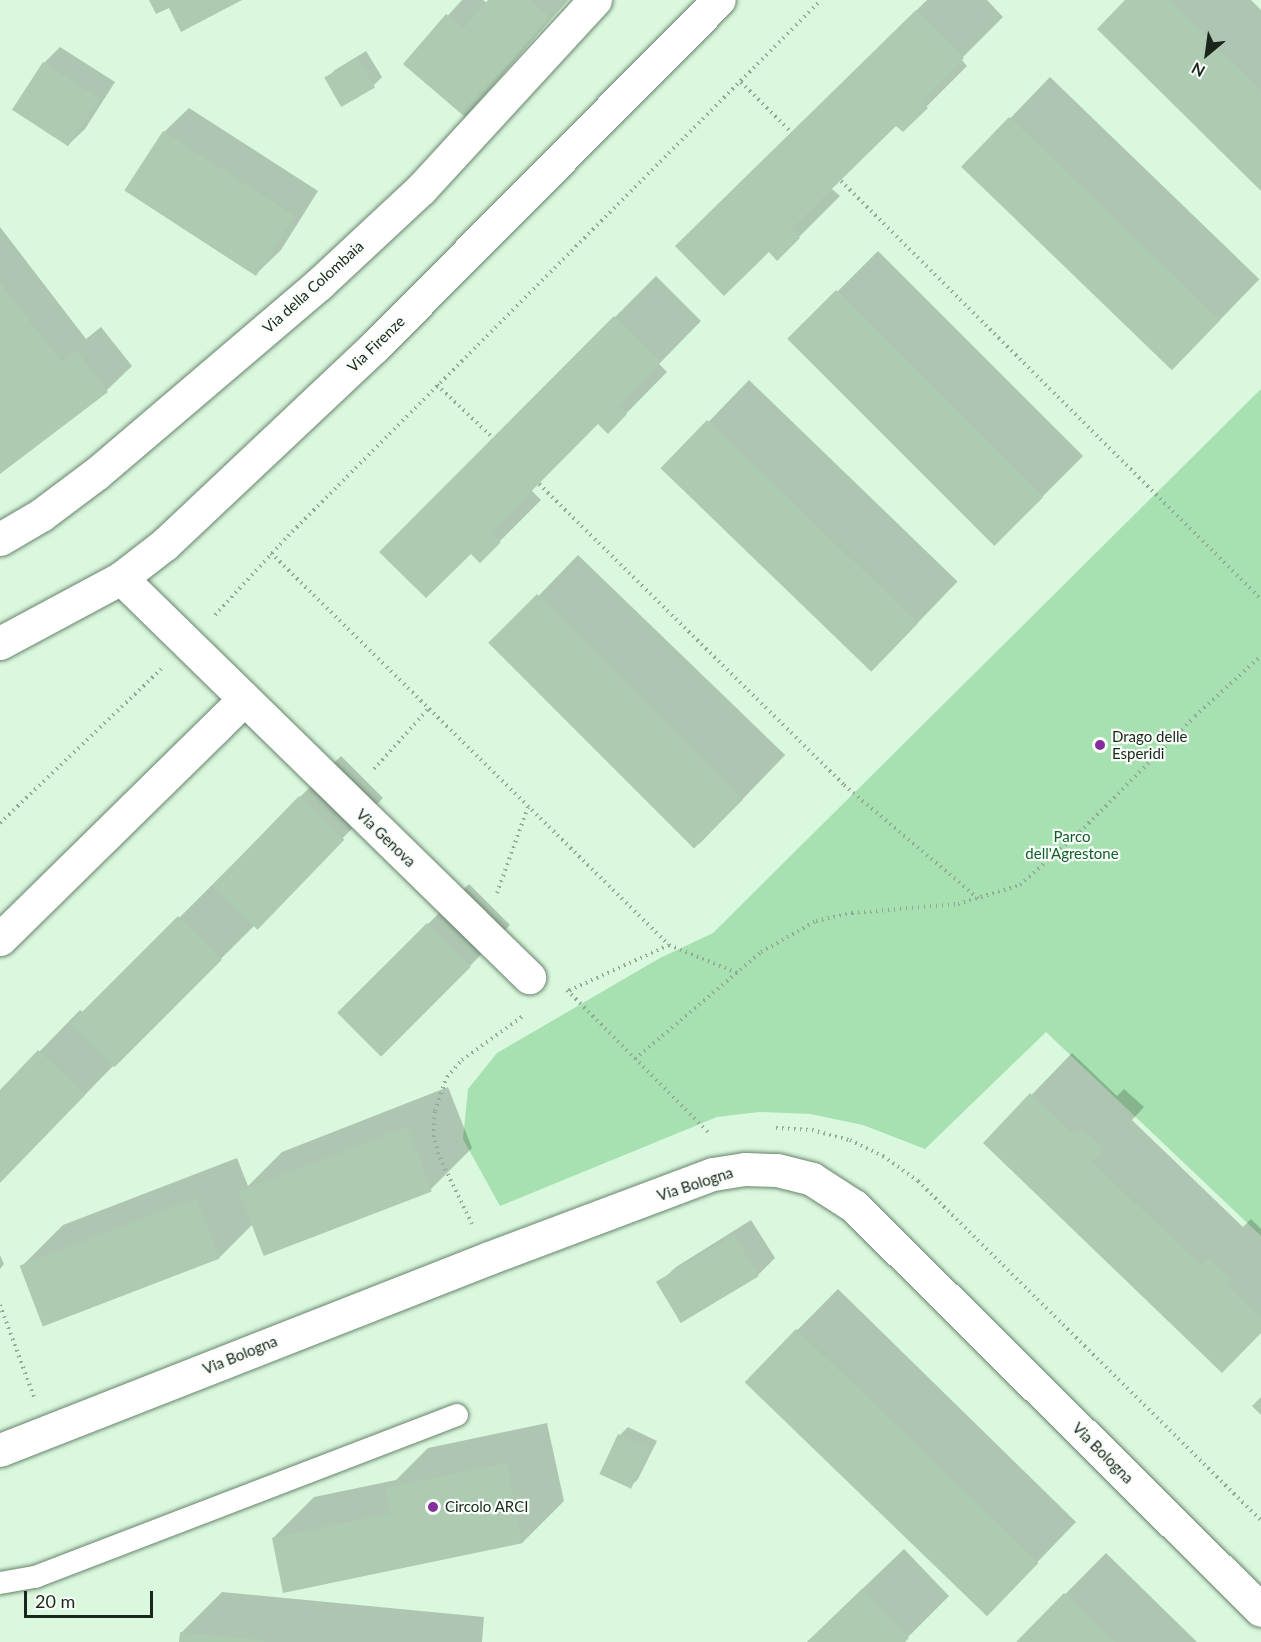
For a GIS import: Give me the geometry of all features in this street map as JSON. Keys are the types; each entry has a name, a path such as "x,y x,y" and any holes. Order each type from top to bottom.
{"street":[{"name":"Via della Colombaia","path":"0,539 41,514 97,473 319,284 421,189 595,0"},
{"name":"Via Firenze","path":"0,643 121,579 201,512 374,347 718,0"},
{"name":"Via Genova","path":"121,579 529,977"},
{"path":"0,939 244,699"},
{"name":"Via Bologna","path":"0,1450 489,1258 706,1177 745,1169 777,1170 812,1179 854,1206 1261,1610"}],"lane":[{"path":"0,1583 35,1577 457,1415"}],"path":[{"path":"0,824 187,643 288,536 821,0"},
{"path":"741,82 791,132"},
{"path":"841,181 1261,599"},
{"path":"437,385 493,438"},
{"path":"539,484 844,785 980,899"},
{"path":"635,1059 777,941 816,921 832,916 958,904 1020,885 1043,866 1201,710 1261,656"},
{"path":"369,775 429,708"},
{"path":"494,903 528,806"},
{"path":"669,945 736,973"},
{"path":"0,1305 47,1431"}],"green space":[{"name":"Parco dell'Agrestone","path":"1261,389 1261,1236 1046,1032 925,1149 863,1125 810,1114 759,1112 717,1117 500,1206 463,1139 468,1089 497,1053 660,958 713,933"}],"building":[{"path":"149,0 242,0 181,32 169,8 156,14"},
{"path":"488,0 530,0 551,19 465,117 403,64 446,14 464,28"},
{"path":"1125,0 1169,0 1261,91 1261,191 1097,29"},
{"path":"916,10 964,58 921,101 928,108 903,132 896,126 791,229 800,238 777,261 769,252 724,296 675,246"},
{"path":"358,58 375,87 341,107 324,78"},
{"path":"43,62 99,98 68,146 12,110"},
{"path":"1009,117 1220,321 1172,370 961,167"},
{"path":"163,131 295,217 256,276 124,191"},
{"path":"0,283 61,362 76,350 108,392 0,474"},
{"path":"836,290 1043,497 994,546 787,339"},
{"path":"614,316 661,362 619,406 627,414 608,434 598,424 491,532 501,542 480,563 471,554 426,598 379,552"},
{"path":"707,420 918,624 871,672 660,468"},
{"path":"537,594 743,800 694,849 488,643"},
{"path":"299,796 344,840 257,930 212,886"},
{"path":"178,916 222,960 114,1067 71,1023"},
{"path":"427,923 471,967 381,1057 337,1013"},
{"path":"38,1050 85,1095 0,1183 0,1090"},
{"path":"1030,1093 1075,1136 1082,1129 1104,1149 1092,1162 1201,1266 1209,1259 1231,1280 1226,1285 1261,1319 1261,1333 1222,1373 983,1143"},
{"path":"407,1127 432,1191 264,1256 239,1192"},
{"path":"196,1198 219,1259 43,1326 20,1266"},
{"path":"734,1235 759,1276 681,1323 656,1282"},
{"path":"796,1329 1038,1563 987,1616 745,1382"},
{"path":"1261,1397 1261,1415 1252,1406"},
{"path":"618,1434 650,1449 631,1489 599,1474"},
{"path":"507,1463 523,1543 283,1593 272,1538 391,1513 385,1488"},
{"path":"862,1589 909,1638 905,1642 807,1642"},
{"path":"1064,1593 1114,1642 1016,1642"},
{"path":"180,1632 264,1640 264,1642 179,1642"}],"place":[{"name":"Drago delle Esperidi","path":"1100,745"},
{"name":"Circolo ARCI","path":"433,1507"}]}
